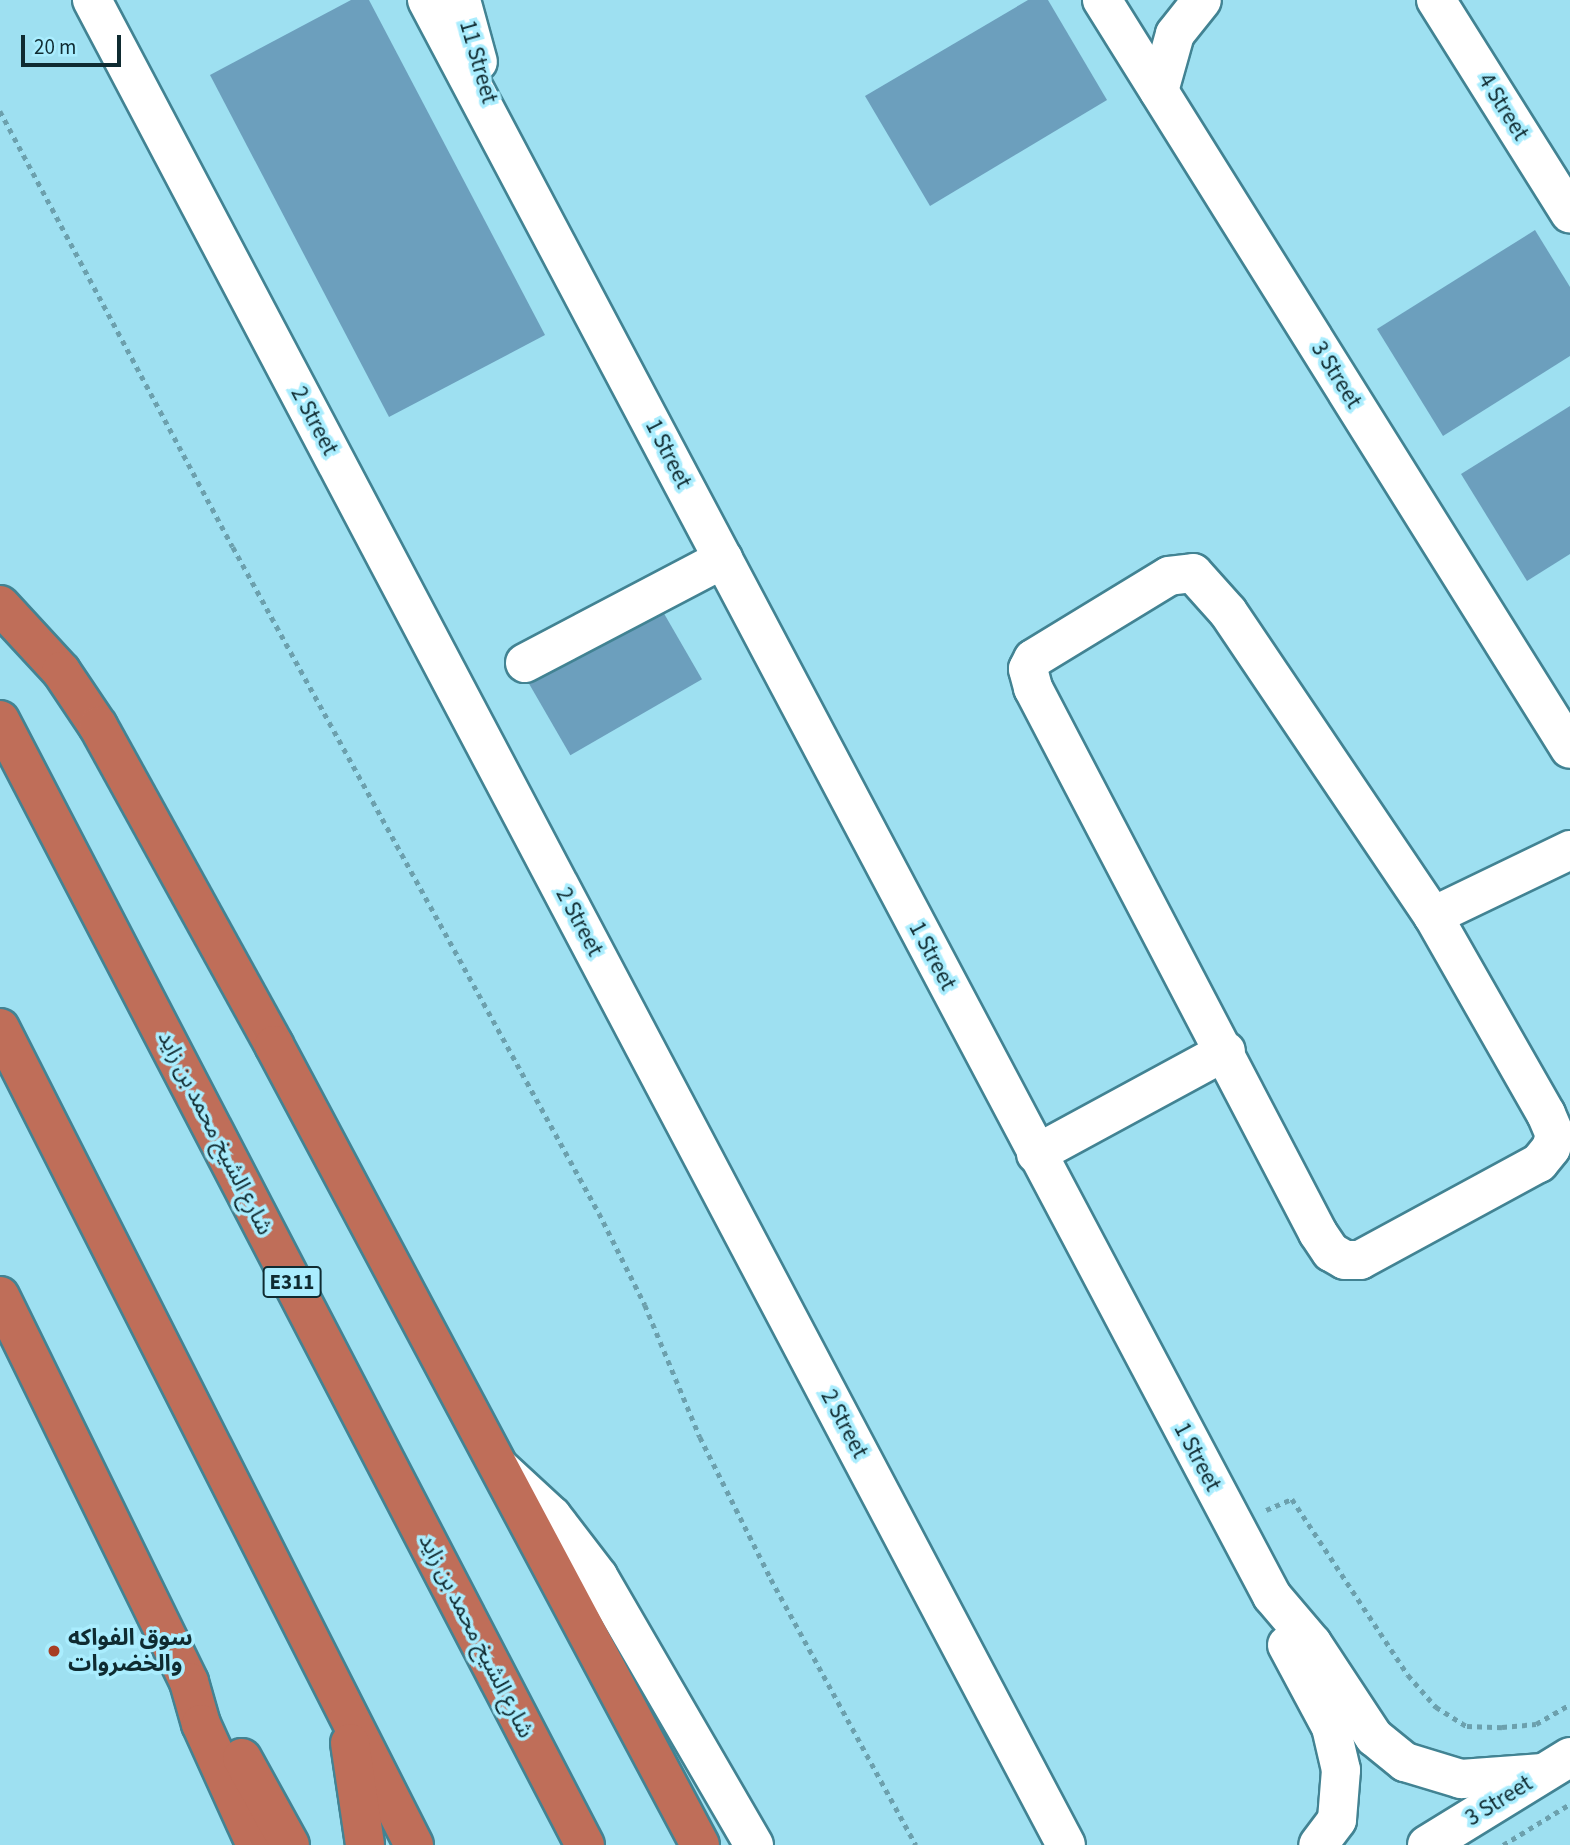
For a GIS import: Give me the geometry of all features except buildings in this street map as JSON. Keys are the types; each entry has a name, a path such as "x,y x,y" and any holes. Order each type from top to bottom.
{"highway":[{"path":"0,605 61,671 98,726 501,1469 699,1845"},
{"name":"شارع الشيخ محمد بن زايد","path":"0,720 585,1845"},
{"path":"0,1028 347,1720 414,1845"},
{"path":"0,1296 189,1682 201,1724 256,1845"},
{"path":"189,1682 217,1714 290,1845"},
{"path":"347,1720 365,1845"}],"street":[{"name":"2 Street","path":"92,0 1066,1845"},
{"name":"1 Street","path":"427,0 496,123 723,559 1272,1596 1312,1643 1374,1737 1405,1762 1461,1779 1557,1765"},
{"name":"11 Street","path":"461,0 496,123"},
{"name":"3 Street","path":"1102,0 1570,749"},
{"path":"1159,91 1175,34 1202,0"},
{"name":"4 Street","path":"1436,0 1570,214"},
{"path":"525,663 723,559"},
{"path":"1192,573 1228,612 1433,916 1546,1114 1555,1135 1539,1163 1360,1260 1345,1260 1331,1252 1318,1233 1226,1051 1029,678 1033,659 1045,648 1169,576 1192,573"},
{"path":"1433,916 1570,850"},
{"path":"1037,1154 1226,1051"},
{"path":"501,1469 552,1516 598,1576 754,1845"},
{"path":"1272,1596 1289,1649 1337,1745 1341,1795 1337,1820 1318,1845"},
{"name":"3 Street","path":"1427,1845 1557,1765"}],"path":[{"path":"0,111 233,547 598,1213 753,1543 916,1845"},
{"path":"1233,1524 1292,1499 1408,1675 1436,1707 1467,1727 1536,1724 1570,1704"},
{"path":"1503,1845 1570,1804"}],"place":[{"name":"سوق الفواكه والخضروات","path":"54,1651"}]}
